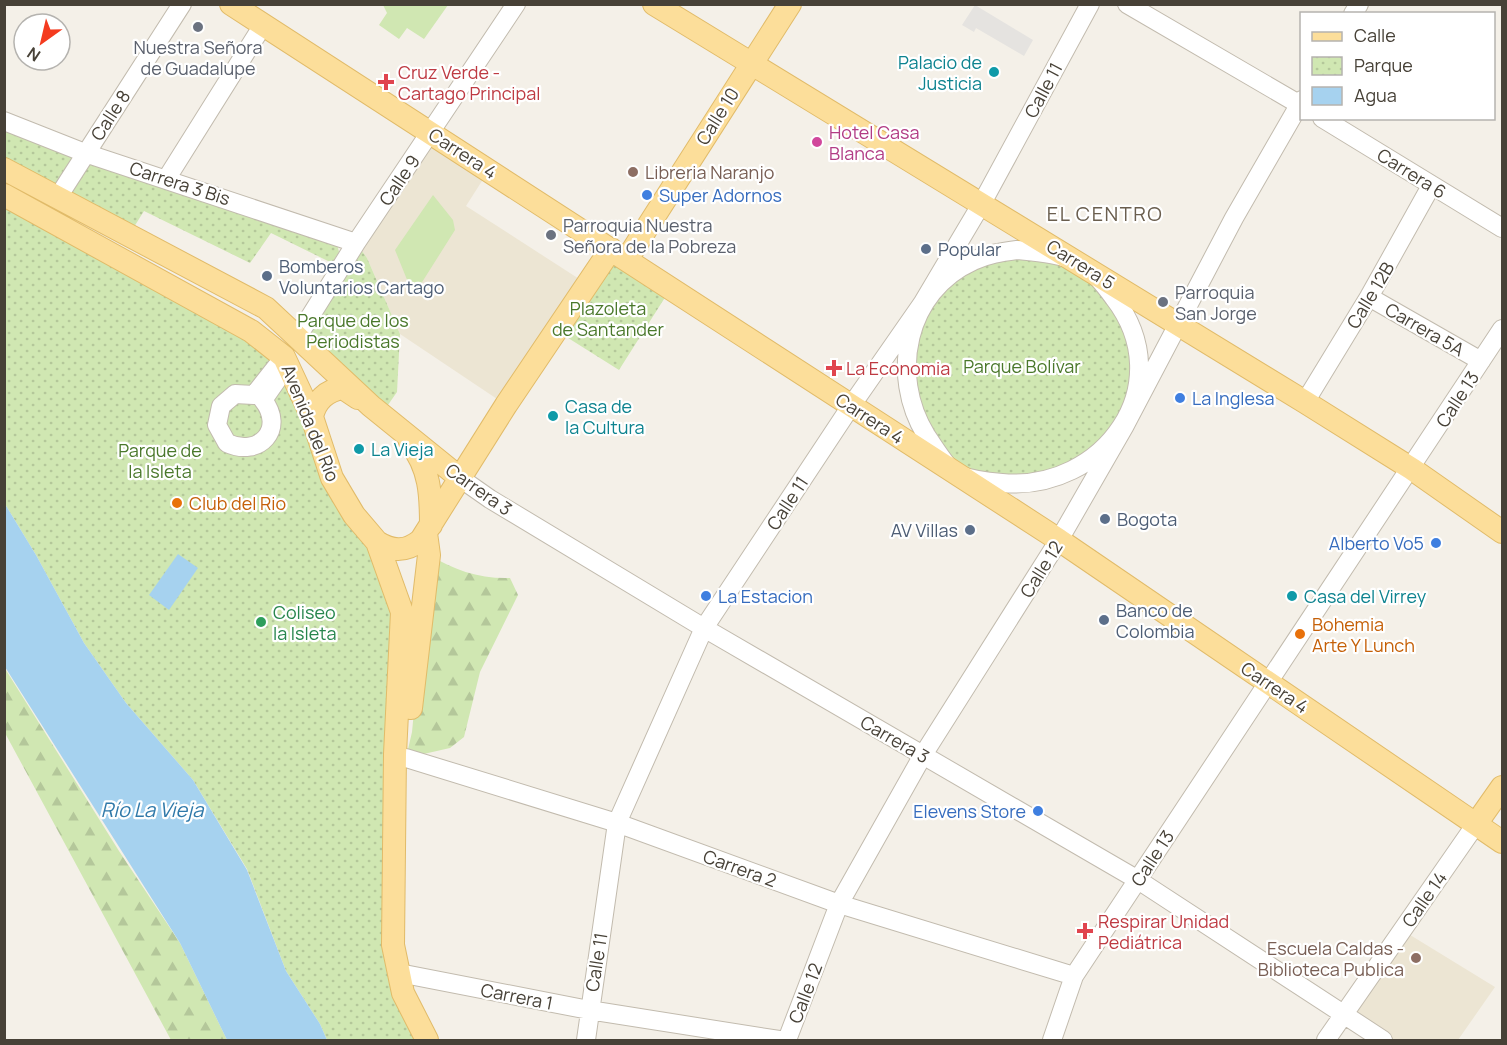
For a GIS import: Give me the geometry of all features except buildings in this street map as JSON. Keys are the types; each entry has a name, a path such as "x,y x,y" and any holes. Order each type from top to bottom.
{"main road":[{"name":"Carrera 4","path":"231,4 1059,540 1503,842"},
{"name":"Carrera 5","path":"654,4 1305,402 1412,469 1503,532"},
{"name":"Calle 10","path":"429,530 460,478 619,254 790,4"},
{"name":"Avenida del Río","path":"4,169 266,308 298,336 361,400 407,439 417,452 429,483 429,555 406,758 399,944 403,993 427,1041"},
{"name":"Avenida del Río","path":"4,195 251,331 284,357 312,417 332,478 354,515 377,542 402,612 395,754 393,938 409,993 435,1041"},
{"name":"Calle 9","path":"284,357 298,336"},
{"path":"312,417 318,401 327,393 343,387 361,400"},
{"name":"Avenida del Río","path":"361,400 409,436"},
{"name":"Carrera 3","path":"409,436 460,478"},
{"path":"377,542 395,550 404,550 414,546 429,530"},
{"name":"Calle 14","path":"1476,824 1503,787"}],"street":[{"name":"Calle 8","path":"58,197 182,4"},
{"name":"Calle 9","path":"298,336 356,243 516,4"},
{"name":"Calle 11","path":"586,1041 617,823 704,628 851,406 922,304 982,203 1090,4"},
{"path":"1126,4 1300,103"},
{"path":"167,178 263,25"},
{"name":"Calle 12","path":"787,1041 838,904 923,755 1059,540 1124,427 1177,325 1300,106"},
{"name":"Carrera 6","path":"1325,120 1503,228"},
{"name":"Carrera 3 Bis","path":"4,122 85,153 167,178 356,243"},
{"name":"Calle 12B","path":"1305,402 1369,297 1431,186"},
{"path":"1017,250 1039,252 1083,266 1119,304 1134,335 1137,354 1136,391 1124,427 1090,460 1046,480 1001,483 956,474 921,428 909,392 907,365 909,338 922,304 953,272 973,261 994,254 1017,250"},
{"name":"Carrera 5A","path":"1369,297 1481,361"},
{"name":"Calle 13","path":"1052,1041 1074,976 1503,329"},
{"name":"Calle 9","path":"259,398 284,357"},
{"name":"Carrera 3","path":"460,478 490,499 704,628 1138,880 1383,1041"},
{"name":"Carrera 2","path":"406,758 617,823 838,904 1074,976"},
{"name":"Calle 14","path":"1326,1041 1476,824"},
{"name":"Carrera 1","path":"402,974 589,1010 779,1041"}],"shaded area":[{"path":"975,5 1033,40 1024,56 976,28 974,32 962,25"},
{"path":"431,132 489,170 466,206 587,284 506,405 400,334 367,258 356,244"},
{"name":"Escuela Caldas - Biblioteca Publica","path":"1402,930 1495,987 1458,1040 1383,1040 1345,1015"}],"green space":[{"path":"383,5 448,5 424,39 407,28 399,39 379,25 387,13"},
{"path":"4,121 335,236 339,252 332,263 271,233 250,263 144,211 129,235 5,169"},
{"name":"Parque de la Isleta","path":"5,195 284,357 402,612 393,945 427,1040 327,1040 320,1024 286,971 247,869 193,780 126,703 84,643 5,504"},
{"path":"433,195 453,220 455,230 419,287 412,292 395,250"},
{"name":"Parque de los Periodistas","path":"356,243 367,258 400,334 397,392 381,415 298,336"},
{"name":"Plazoleta de Santander","path":"611,249 671,288 619,370 557,331"},
{"name":"Parque Bolívar","path":"994,254 1083,266 1134,335 1131,409 1069,472 979,479 931,444 909,392 922,304"},
{"path":"429,555 468,572 488,577 510,578 518,595 480,672 464,737 450,748 406,758 412,732"},
{"path":"4,667 119,851 180,943 227,1040 171,1040 5,733"}],"water":[{"name":"Río La Vieja","path":"5,504 84,643 126,703 193,780 247,870 286,971 320,1024 327,1040 227,1040 180,943 5,667"},
{"path":"178,554 198,568 169,610 149,595"}],"place":[{"name":"Nuestra Señora de Guadalupe","path":"198,27"},
{"name":"Palacio de Justicia","path":"994,72"},
{"name":"Cruz Verde - Cartago Principal","path":"386,82"},
{"name":"Hotel Casa Blanca","path":"817,142"},
{"name":"Libreria Naranjo","path":"633,172"},
{"name":"Super Adornos","path":"647,195"},
{"name":"Parroquia Nuestra Señora de la Pobreza","path":"551,235"},
{"name":"Popular","path":"926,249"},
{"name":"Bomberos Voluntarios Cartago","path":"267,276"},
{"name":"Parroquia San Jorge","path":"1163,302"},
{"name":"La Economia","path":"834,368"},
{"name":"La Inglesa","path":"1180,398"},
{"name":"Casa de la Cultura","path":"553,416"},
{"name":"La Vieja","path":"359,449"},
{"name":"Club del Rio","path":"177,503"},
{"name":"Bogota","path":"1105,519"},
{"name":"AV Villas","path":"970,530"},
{"name":"Alberto Vo5","path":"1436,543"},
{"name":"La Estacion","path":"706,596"},
{"name":"Casa del Virrey","path":"1292,596"},
{"name":"Banco de Colombia","path":"1104,620"},
{"name":"Coliseo la Isleta","path":"261,622"},
{"name":"Bohemia Arte Y Lunch","path":"1300,634"},
{"name":"Elevens Store","path":"1038,811"},
{"name":"Respirar Unidad Pediátrica","path":"1085,931"},
{"name":"Escuela Caldas - Biblioteca Publica","path":"1416,958"}],"district":[{"name":"EL CENTRO","path":"1105,213"}]}
